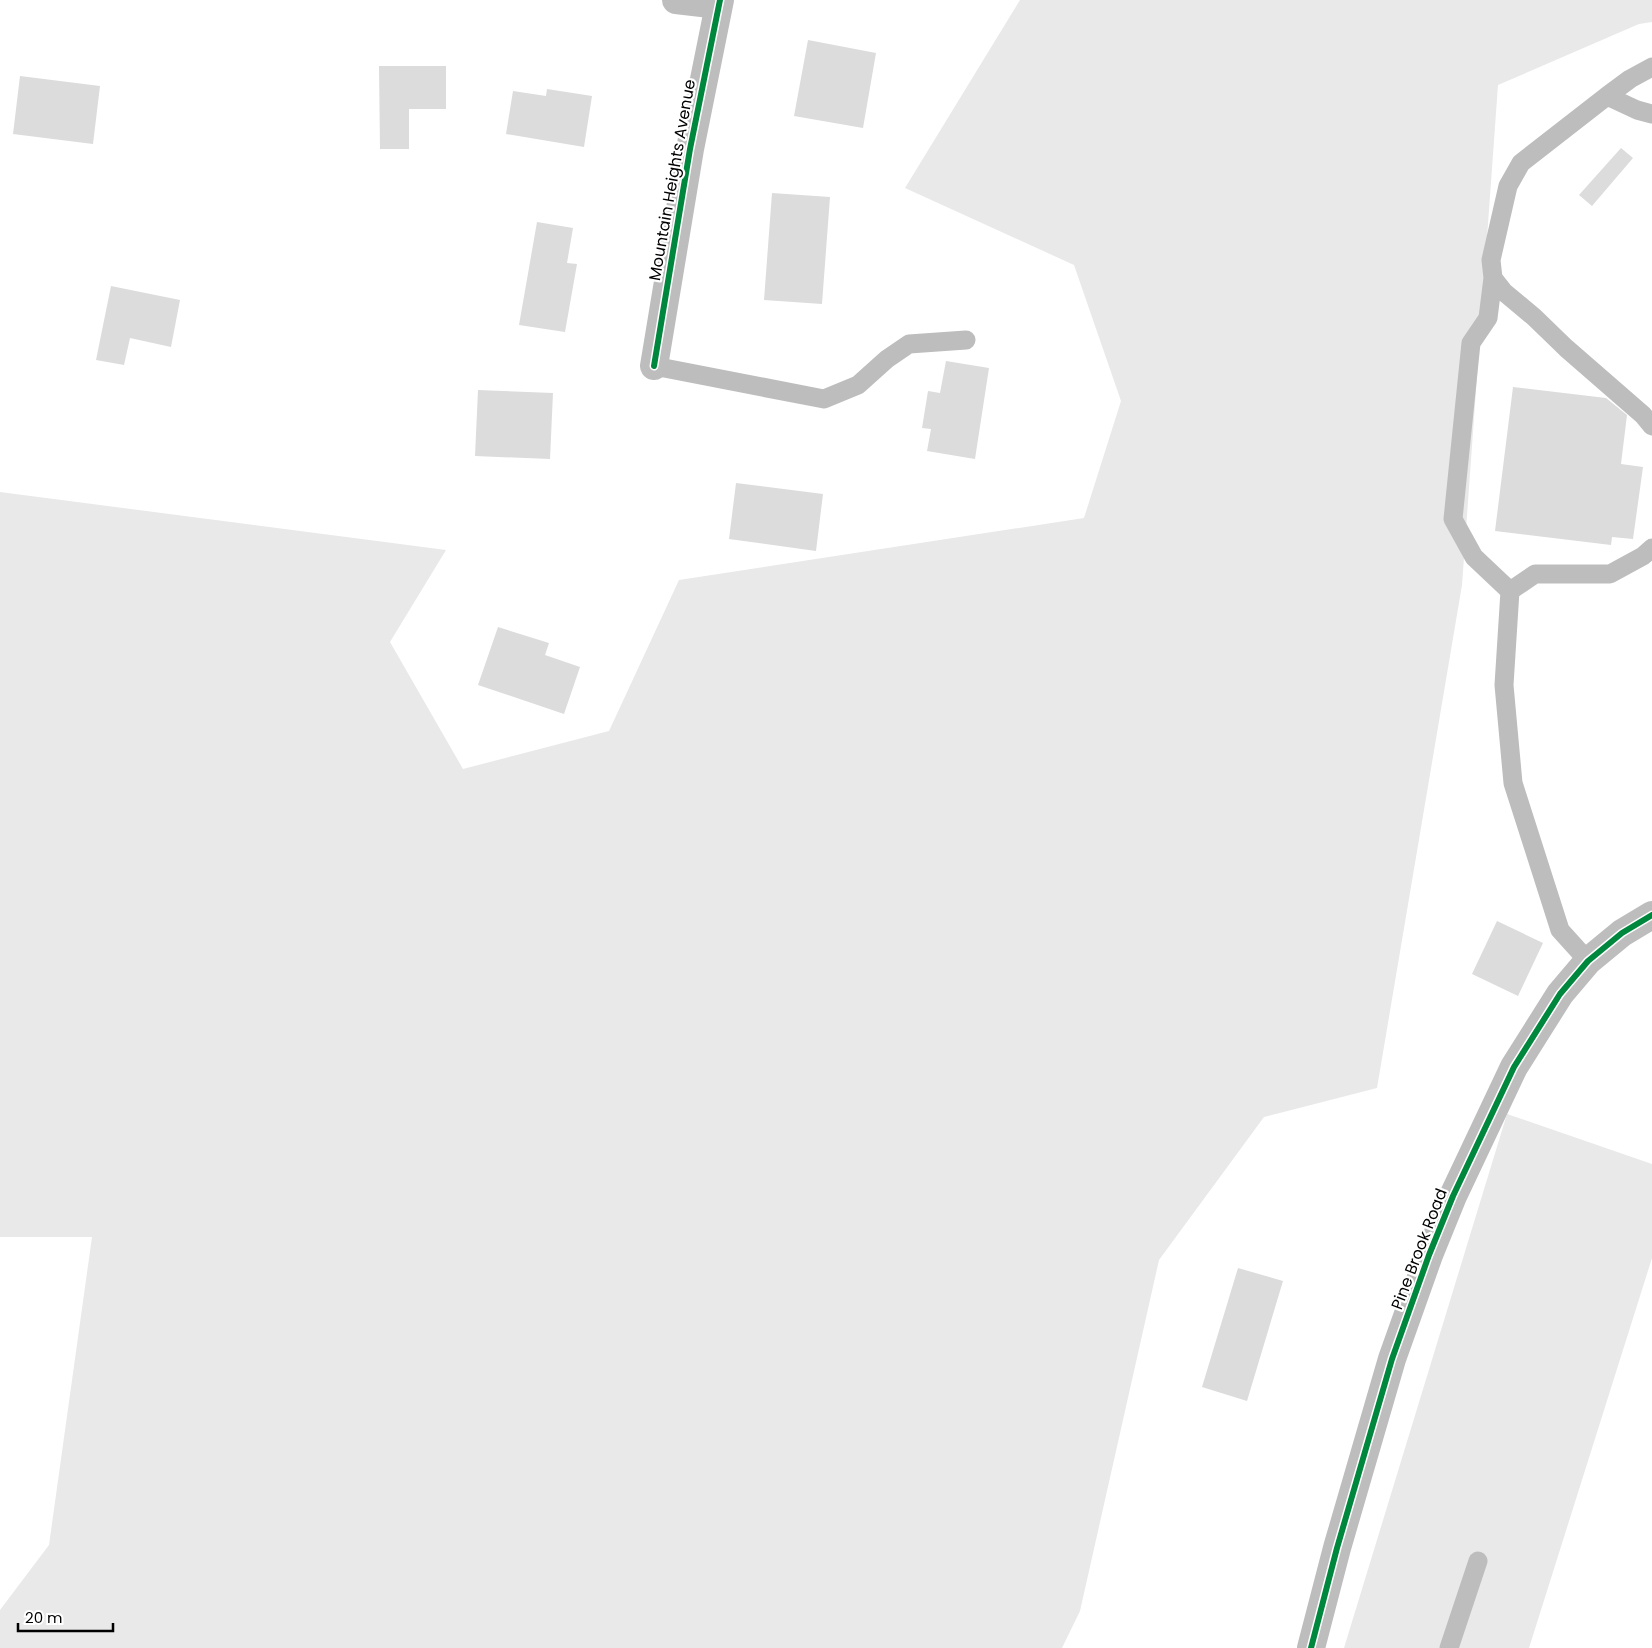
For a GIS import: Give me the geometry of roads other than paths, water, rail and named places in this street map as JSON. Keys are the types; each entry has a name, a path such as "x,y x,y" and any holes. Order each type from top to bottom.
{"street":[{"path":"676,0 720,3"},
{"name":"Mountain Heights Avenue","path":"654,366 690,149 720,3"},
{"name":"Pine Brook Road","path":"1311,1648 1340,1538 1392,1359 1429,1255 1453,1196 1514,1067 1560,994 1588,960 1622,933 1652,916"}],"lane":[{"path":"1588,960 1560,930 1512,783 1504,685 1510,591 1474,556 1452,520 1471,343 1488,318 1493,278 1491,260 1508,186 1521,163 1608,96 1652,67"},
{"path":"1608,96 1637,110 1652,114"},
{"path":"1493,278 1504,292 1643,415 1652,426"},
{"path":"654,366 824,399 858,385 887,359 910,344 966,340"},
{"path":"1510,591 1535,574 1610,574 1643,556 1652,548"},
{"path":"1449,1648 1478,1561"}]}
